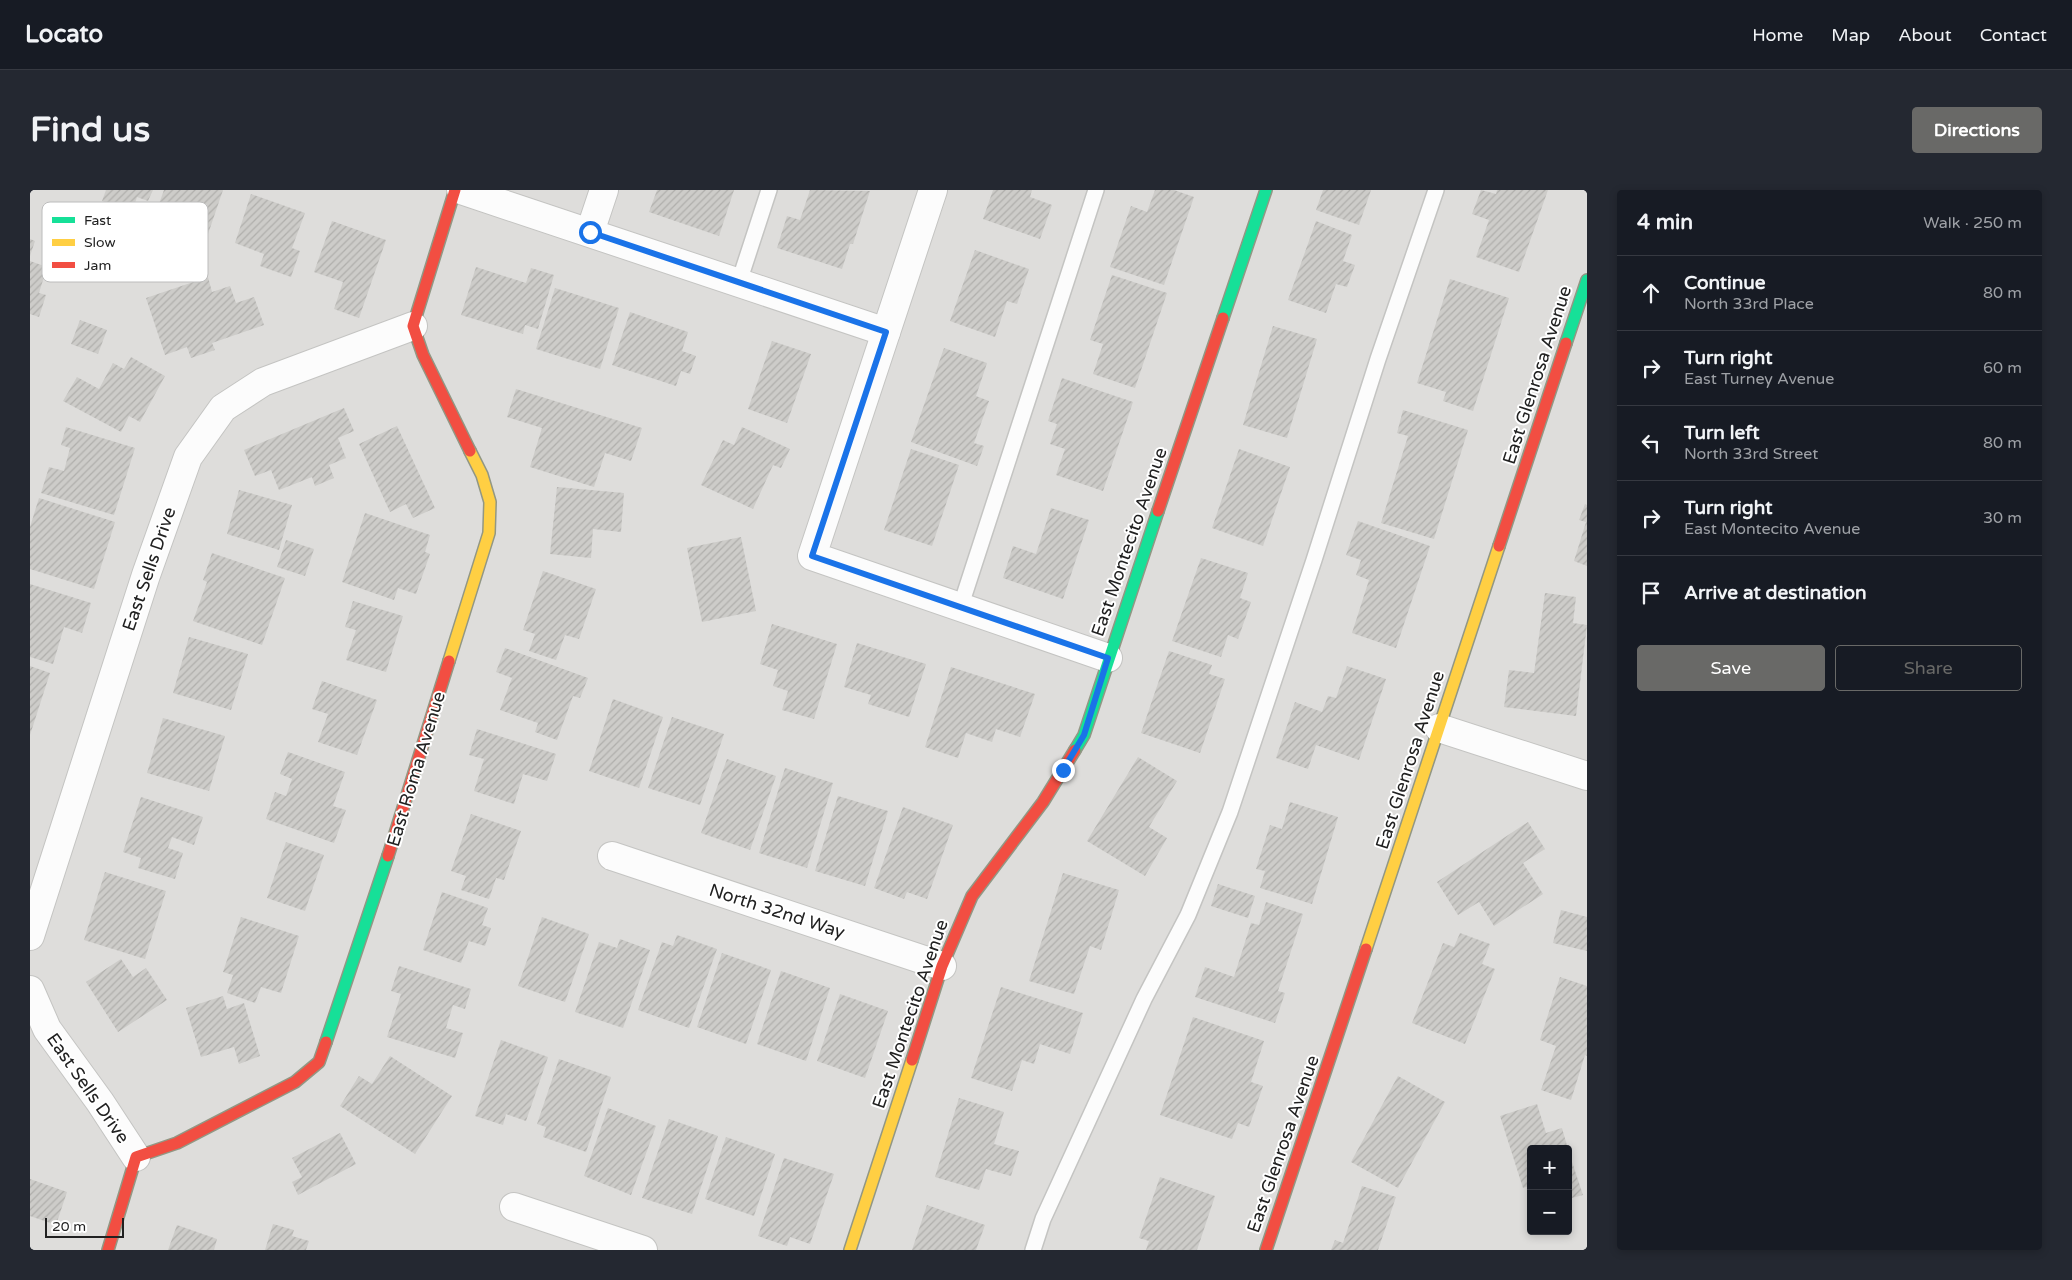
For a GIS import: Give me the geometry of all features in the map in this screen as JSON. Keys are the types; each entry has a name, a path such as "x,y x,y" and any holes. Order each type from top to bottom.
{"street":[{"path":"413,326 455,190"},
{"path":"461,190 886,332"},
{"path":"590,232 604,190"},
{"path":"934,190 812,556 1108,658"},
{"name":"East Montecito Avenue","path":"850,1250 942,966 957,928 972,896 1043,802 1084,735 1108,658 1266,190"},
{"name":"East Glenrosa Avenue","path":"1266,1250 1587,280"},
{"name":"East Sells Drive","path":"30,936 146,575 188,457 223,408 263,382 413,326"},
{"name":"East Roma Avenue","path":"136,1157 177,1143 245,1109 295,1082 319,1062 369,917 489,533 490,502 482,475 424,356 413,326"},
{"path":"1439,728 1587,776"},
{"name":"North 32nd Way","path":"612,856 942,966"},
{"name":"East Sells Drive","path":"30,990 47,1029 100,1102 136,1157"},
{"path":"108,1250 136,1157"},
{"path":"514,1207 643,1250"}],"lane":[{"path":"738,282 769,190"},
{"path":"960,608 1096,190"},
{"path":"1033,1250 1044,1220 1140,1008 1188,915 1230,812 1314,560 1378,359 1436,190"}],"shaded area":[{"path":"30,190 1587,190 1587,1250 30,1250"}],"building":[{"path":"106,190 153,190 148,201 137,197 135,202 102,201"},
{"path":"164,190 223,190 208,234 208,202 160,202"},
{"path":"657,190 734,190 719,236 649,212"},
{"path":"810,190 870,191 853,244 850,244 842,269 777,248 787,216 800,220"},
{"path":"993,190 1032,190 1030,197 1052,205 1040,239 983,219"},
{"path":"1155,190 1174,190 1194,197 1164,285 1110,267 1131,206 1147,212"},
{"path":"1323,190 1371,190 1359,225 1316,210"},
{"path":"1481,190 1496,194 1497,190 1548,190 1519,272 1476,257 1489,220 1472,214"},
{"path":"251,194 305,213 292,248 300,251 291,277 260,266 264,254 235,243"},
{"path":"332,221 386,240 359,318 334,309 343,282 314,272"},
{"path":"1316,221 1352,235 1343,261 1355,265 1347,287 1336,284 1326,313 1288,300"},
{"path":"30,239 35,241 30,256"},
{"path":"975,250 1029,269 1017,304 1007,301 995,337 950,321"},
{"path":"30,261 42,265 42,282 39,293 46,295 39,317 30,314"},
{"path":"476,267 526,283 531,268 554,275 538,329 525,325 523,334 461,315"},
{"path":"1112,275 1167,293 1135,388 1093,374 1103,344 1090,340"},
{"path":"208,277 212,292 230,286 236,303 254,297 264,325 212,343 215,350 191,358 187,347 165,355 146,298 193,282 208,282"},
{"path":"1450,279 1509,298 1473,411 1443,401 1446,392 1417,383"},
{"path":"555,288 619,308 600,369 536,349"},
{"path":"630,312 688,332 682,351 696,356 690,374 681,371 676,386 612,365"},
{"path":"80,320 107,330 98,354 71,344"},
{"path":"1273,326 1317,339 1287,438 1243,425"},
{"path":"772,341 811,354 787,423 748,409"},
{"path":"944,348 987,363 976,396 989,401 974,443 984,446 977,466 911,442"},
{"path":"131,357 165,376 140,422 129,416 121,432 63,401 77,377 99,389 113,363 124,369"},
{"path":"1062,378 1133,402 1103,491 1056,475 1065,449 1050,444 1057,424 1048,421"},
{"path":"516,389 642,428 631,461 605,453 594,487 530,467 542,428 507,417"},
{"path":"344,408 354,431 338,438 346,458 329,465 334,478 315,486 312,477 279,490 271,470 255,476 244,450"},
{"path":"1403,410 1468,430 1434,539 1381,523 1408,436 1397,433"},
{"path":"397,426 435,508 413,518 406,504 390,512 359,444"},
{"path":"66,427 135,448 114,515 41,493 49,467 64,471 70,448 61,445"},
{"path":"742,427 790,449 781,468 773,465 753,509 701,485 723,440 734,445"},
{"path":"911,449 959,465 932,546 884,530"},
{"path":"1239,449 1290,467 1263,546 1212,528"},
{"path":"557,487 624,493 621,532 593,529 591,558 550,554"},
{"path":"239,490 292,505 279,550 227,534"},
{"path":"39,498 115,522 94,589 30,569 30,527"},
{"path":"1585,504 1587,505 1587,566 1574,561 1586,522 1579,520"},
{"path":"1051,508 1089,520 1063,599 1003,578 1013,546 1036,554"},
{"path":"365,513 430,535 425,552 430,554 416,594 398,588 394,600 342,582"},
{"path":"1358,521 1430,546 1396,648 1352,633 1369,580 1356,575 1361,560 1346,555"},
{"path":"741,537 756,611 702,622 687,548"},
{"path":"286,540 314,549 305,576 277,567"},
{"path":"212,553 285,578 262,645 193,621 207,582 203,580"},
{"path":"1201,558 1248,573 1240,598 1251,602 1238,639 1228,635 1221,657 1172,641"},
{"path":"543,571 596,589 579,639 565,635 556,660 529,651 535,634 523,630"},
{"path":"30,584 91,603 82,633 64,627 53,664 30,657"},
{"path":"1545,593 1576,597 1573,623 1587,625 1576,716 1504,707 1509,670 1534,673"},
{"path":"353,601 403,616 386,672 346,660 356,630 345,627"},
{"path":"772,624 837,644 814,719 782,710 788,691 773,686 778,670 760,664"},
{"path":"189,637 248,654 231,710 173,693"},
{"path":"857,643 926,664 909,717 868,704 871,695 844,687"},
{"path":"505,648 588,678 580,698 573,696 557,740 535,732 538,723 500,710 512,678 496,672"},
{"path":"1169,651 1212,665 1209,674 1225,679 1200,753 1141,733"},
{"path":"30,666 50,673 30,735"},
{"path":"1347,666 1386,679 1359,760 1316,745 1308,769 1276,758 1295,702 1322,712 1328,696 1336,698"},
{"path":"951,667 1035,694 1020,737 996,729 992,742 966,733 958,758 925,747"},
{"path":"322,681 377,700 357,755 318,742 328,714 312,709"},
{"path":"613,699 663,717 639,788 589,771"},
{"path":"672,717 724,734 700,805 648,788"},
{"path":"163,718 225,736 209,791 147,773"},
{"path":"477,729 556,754 547,781 523,774 514,804 474,791 484,759 469,755"},
{"path":"288,752 345,772 333,806 346,810 334,843 266,819 275,792 286,796 292,779 280,774"},
{"path":"1138,757 1177,781 1149,827 1167,838 1145,876 1087,841"},
{"path":"727,759 776,776 750,850 701,833"},
{"path":"785,768 833,783 807,868 759,853"},
{"path":"838,796 888,811 865,886 815,871"},
{"path":"141,797 203,817 194,845 172,837 168,848 183,853 175,879 138,868 141,858 123,852"},
{"path":"1290,802 1338,817 1312,904 1260,888 1265,871 1256,869 1270,825 1282,829"},
{"path":"903,807 953,825 927,899 907,892 904,899 874,888"},
{"path":"471,814 521,831 504,880 496,878 489,899 461,890 466,876 451,871"},
{"path":"1528,822 1545,849 1523,863 1543,894 1494,926 1479,902 1458,915 1437,882"},
{"path":"286,842 324,855 305,911 267,898"},
{"path":"105,872 166,891 145,959 84,940"},
{"path":"1063,873 1119,890 1101,950 1090,946 1074,994 1029,981"},
{"path":"1218,884 1255,896 1248,918 1211,906"},
{"path":"442,892 488,908 482,925 491,928 485,946 469,941 461,963 423,950"},
{"path":"1266,902 1303,914 1278,991 1285,993 1275,1023 1195,997 1205,967 1234,977 1251,923 1259,925"},
{"path":"1561,910 1587,917 1587,951 1553,943"},
{"path":"241,917 299,936 281,993 261,987 255,1003 227,993 233,975 223,972"},
{"path":"542,917 589,934 565,1002 518,986"},
{"path":"1460,933 1490,944 1482,964 1495,969 1465,1044 1412,1023 1443,943 1454,947"},
{"path":"677,935 717,949 689,1028 638,1010 662,942 673,946"},
{"path":"620,939 650,950 623,1028 575,1012 599,942 617,948"},
{"path":"722,953 771,970 746,1044 697,1027"},
{"path":"121,959 133,977 146,968 167,1000 118,1032 86,982"},
{"path":"399,966 471,989 465,1009 453,1005 446,1028 463,1033 455,1058 387,1037 401,994 391,991"},
{"path":"781,971 830,988 806,1061 757,1044"},
{"path":"1560,977 1587,986 1587,1056 1585,1055 1571,1100 1541,1090 1556,1046 1540,1040"},
{"path":"1001,987 1083,1013 1070,1054 1040,1044 1034,1064 1022,1060 1012,1091 971,1078"},
{"path":"840,994 888,1011 865,1078 817,1061"},
{"path":"223,996 227,1009 244,1003 260,1056 239,1064 234,1047 201,1057 186,1008"},
{"path":"1193,1017 1264,1041 1251,1082 1263,1086 1249,1127 1238,1123 1232,1139 1160,1115"},
{"path":"501,1040 548,1057 526,1121 506,1114 503,1125 475,1116"},
{"path":"390,1056 452,1096 415,1154 340,1106 359,1076 372,1084"},
{"path":"559,1059 611,1077 586,1152 543,1137 546,1127 537,1124"},
{"path":"1398,1076 1445,1102 1398,1188 1351,1162"},
{"path":"959,1098 1004,1112 994,1144 1019,1151 1011,1176 986,1169 979,1190 935,1177"},
{"path":"1537,1104 1546,1133 1562,1128 1567,1145 1527,1145 1527,1186 1523,1188 1500,1116"},
{"path":"608,1108 656,1126 631,1195 584,1176"},
{"path":"669,1119 718,1136 692,1214 642,1198"},
{"path":"340,1133 356,1164 298,1195 292,1182 302,1177 292,1158"},
{"path":"726,1137 775,1154 754,1216 705,1199"},
{"path":"784,1158 834,1174 810,1244 790,1237 787,1246 758,1236"},
{"path":"1572,1162 1583,1195 1572,1198"},
{"path":"1160,1177 1215,1196 1197,1250 1146,1250 1149,1241 1139,1238"},
{"path":"30,1179 67,1192 56,1225 30,1216"},
{"path":"1362,1186 1396,1197 1378,1250 1331,1250 1335,1240 1343,1243"},
{"path":"927,1205 985,1225 976,1250 912,1250"},
{"path":"273,1224 294,1230 292,1236 309,1241 306,1250 265,1250"},
{"path":"177,1225 217,1239 214,1250 168,1250"}],"traffic: fast":[{"path":"1223,318 1266,190"},
{"path":"1566,343 1587,280"},
{"path":"1075,750 1084,735 1158,511"},
{"path":"326,1042 388,856"}],"traffic: slow":[{"path":"449,661 489,533 490,502 482,475 470,451"},
{"path":"1366,949 1499,546"},
{"path":"850,1250 912,1060"}],"traffic: jam":[{"path":"455,190 413,326 423,355 470,451"},
{"path":"1158,511 1223,318"},
{"path":"1499,546 1566,343"},
{"path":"388,856 449,661"},
{"path":"912,1060 942,966 972,896 1043,802 1075,750"},
{"path":"1266,1250 1366,949"},
{"path":"108,1250 136,1157 177,1143 295,1082 319,1062 326,1042"}],"route":[{"path":"590,232 886,332 812,556 1108,658 1084,735 1063,770"}]}
